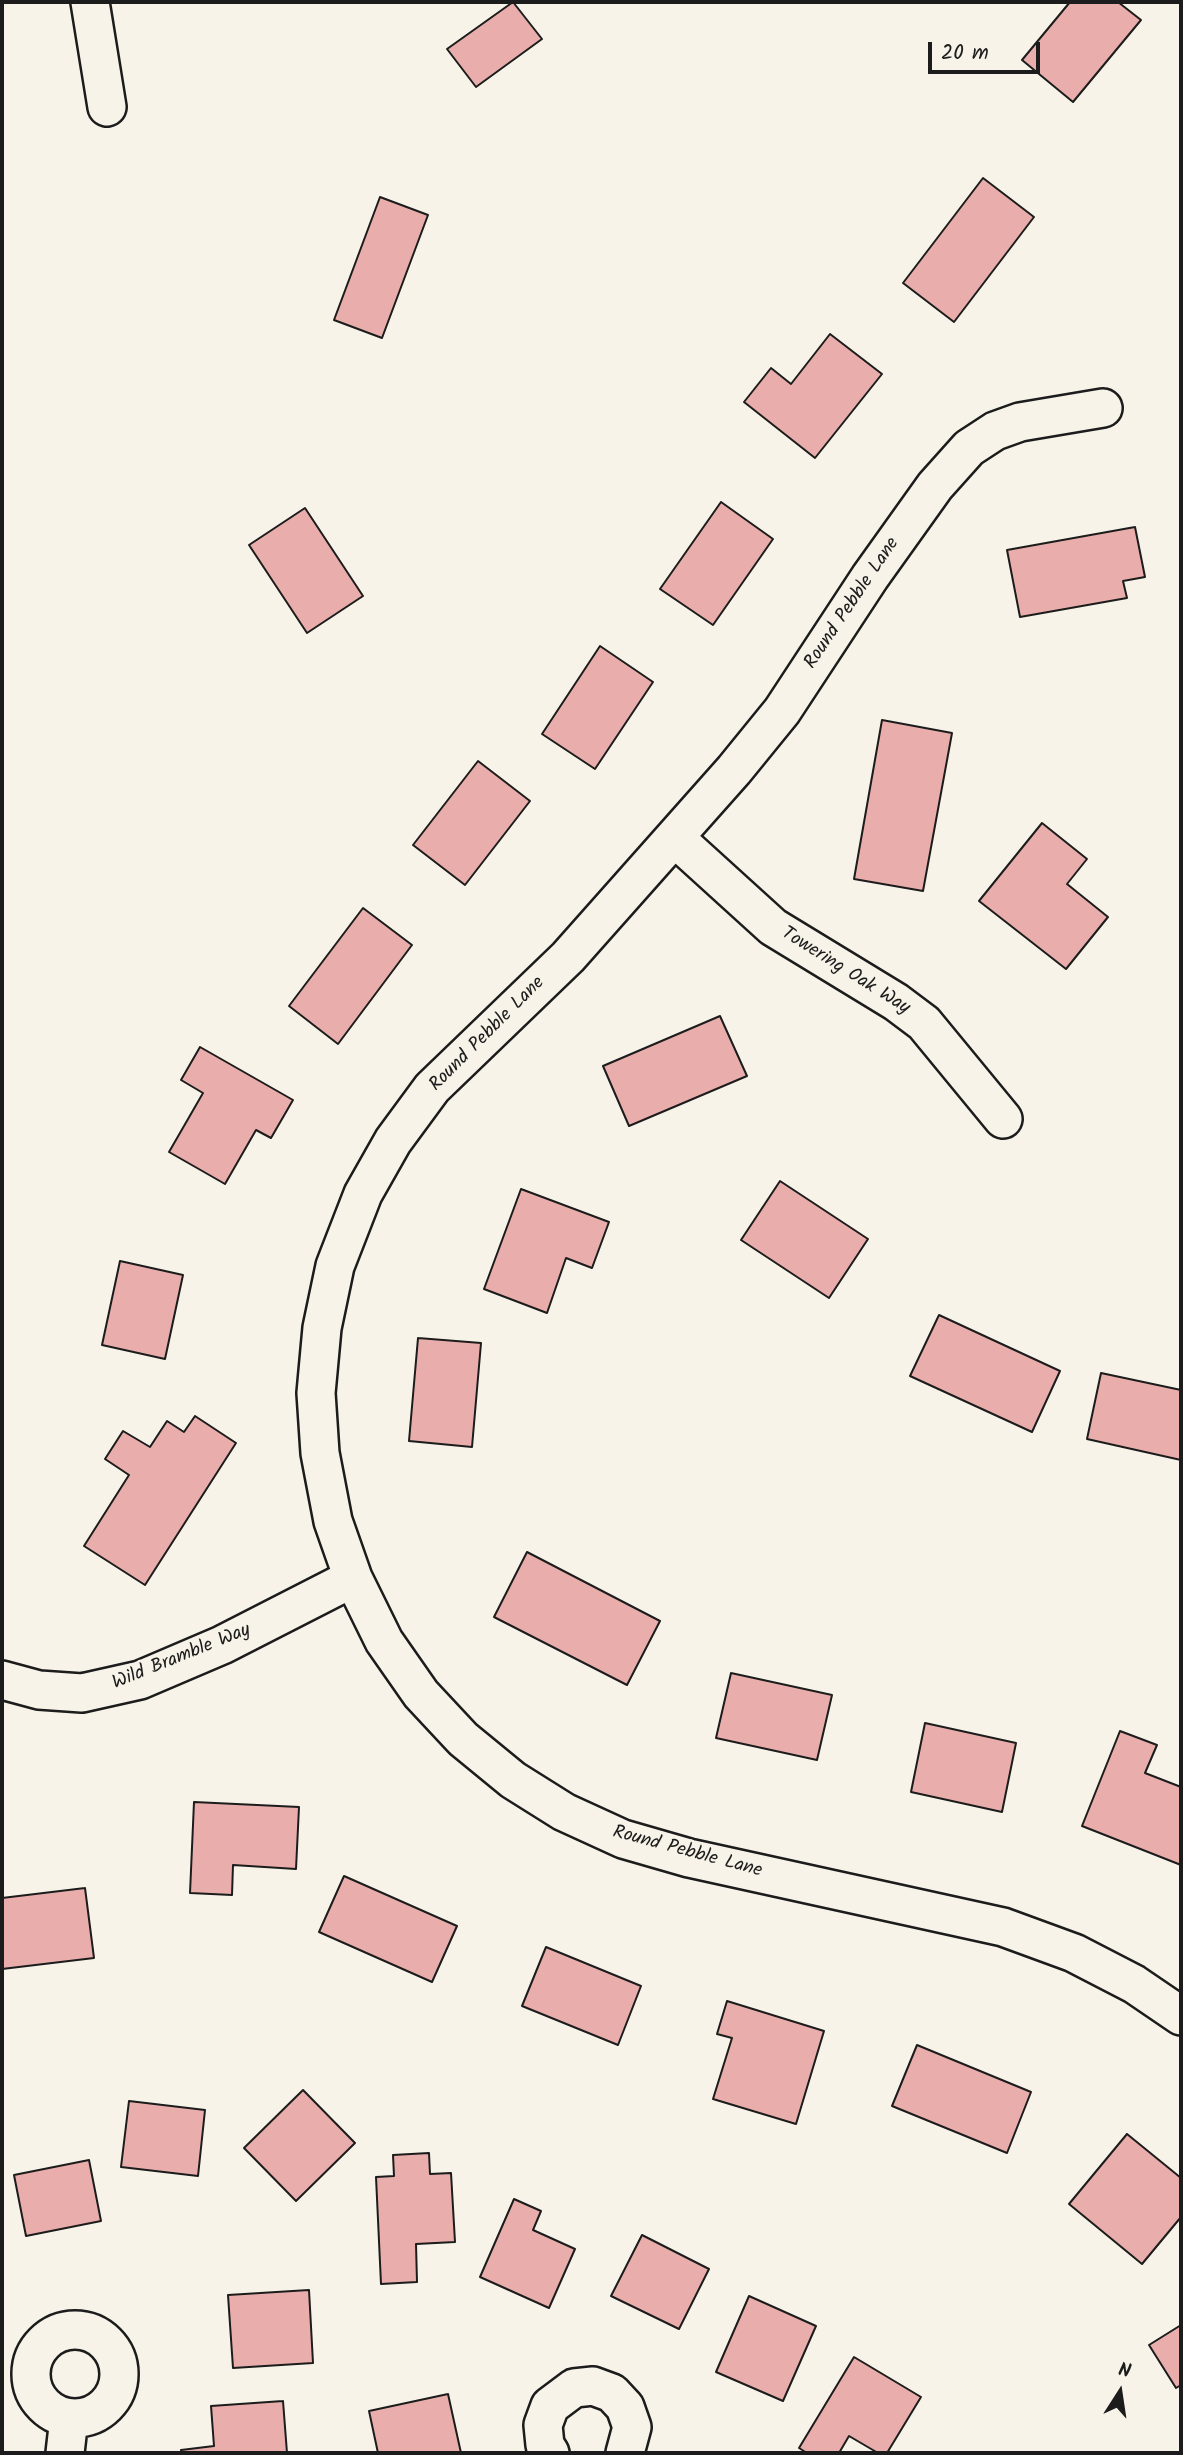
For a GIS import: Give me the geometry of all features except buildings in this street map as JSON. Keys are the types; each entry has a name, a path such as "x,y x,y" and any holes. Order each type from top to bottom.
{"street":[{"path":"90,2 107,107"},
{"name":"Round Pebble Lane","path":"1103,408 1020,422 995,431 969,448 934,486 878,565 782,711 675,838 568,957 432,1088 393,1141 363,1194 335,1266 322,1328 316,1393 323,1467 333,1521 353,1578 384,1641 421,1694 463,1740 513,1780 564,1812 624,1839 689,1858 1003,1927 1074,1953 1134,1984 1181,2016"},
{"name":"Towering Oak Way","path":"675,838 773,927 896,1002 924,1023 1003,1119"},
{"name":"Wild Bramble Way","path":"2,1680 39,1690 82,1693 140,1680 222,1645 353,1578"},
{"path":"550,2453 545,2445 543,2425 550,2406 574,2388 593,2386 612,2393 625,2407 632,2427 630,2452"}]}
